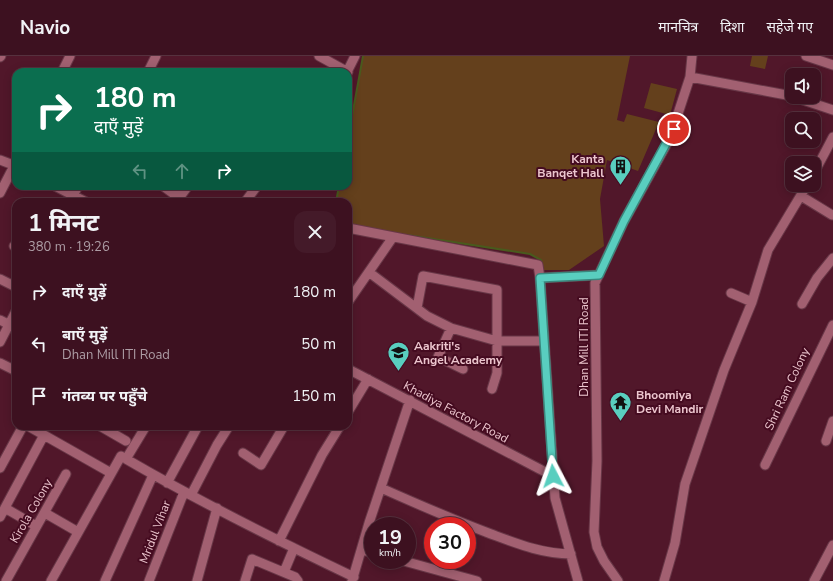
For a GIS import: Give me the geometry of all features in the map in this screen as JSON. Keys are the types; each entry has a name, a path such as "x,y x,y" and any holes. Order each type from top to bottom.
{"street":[{"path":"64,68 70,56"},
{"path":"150,68 156,56"},
{"path":"319,56 340,68"},
{"path":"349,68 355,56"},
{"name":"Dhan Mill ITI Road","path":"618,581 597,547 594,532 597,461 595,283 624,221 670,138 690,77 692,56"},
{"path":"806,56 833,65"},
{"path":"690,77 785,95"},
{"path":"815,104 833,110"},
{"path":"821,160 833,137"},
{"path":"0,160 12,164"},
{"path":"0,193 12,171"},
{"path":"60,190 70,198"},
{"path":"168,190 179,198"},
{"path":"664,581 675,543 685,484 724,370 752,302 768,250 803,192"},
{"path":"801,196 832,215"},
{"path":"352,229 538,265 553,476 558,509 578,581"},
{"path":"352,297 370,273 393,237"},
{"path":"802,304 817,278 833,258"},
{"path":"370,273 427,316 451,328 497,341 544,341"},
{"path":"540,278 599,275"},
{"path":"417,308 423,276 497,290 497,373 492,389"},
{"path":"0,279 12,285"},
{"path":"731,292 752,302"},
{"path":"0,320 12,326 0,342"},
{"name":"Shri Ram Colony","path":"765,465 833,324"},
{"path":"451,328 438,357 463,369"},
{"path":"0,363 12,369"},
{"name":"Khadiya Factory Road","path":"352,371 553,476"},
{"path":"352,405 368,379"},
{"path":"51,581 120,456 187,494 218,508 353,579 410,400"},
{"path":"826,441 833,421"},
{"path":"0,468 21,430"},
{"path":"35,430 111,473"},
{"path":"107,430 126,441"},
{"path":"126,459 144,430"},
{"path":"167,483 196,430"},
{"name":"Mridul Vihar","path":"149,581 187,494 226,430"},
{"path":"243,453 261,465 282,430"},
{"path":"279,541 322,455 338,430"},
{"path":"0,517 44,435"},
{"name":"Kirola Colony","path":"6,581 66,474"},
{"path":"105,581 152,474"},
{"path":"381,488 466,525 514,543 556,554 571,554"},
{"path":"5,508 36,526"},
{"path":"197,581 218,508"},
{"path":"45,512 78,532"},
{"path":"814,581 833,545"},
{"path":"284,572 294,548"},
{"path":"245,581 252,559 296,577 298,581"},
{"path":"416,564 477,581"}],"shaded area":[{"path":"363,56 630,56 617,120 624,122 627,114 659,122 638,171 607,160 600,199 604,246 569,270 543,270 541,260 530,254 393,233 352,224 352,198 337,198 338,190 352,190 352,116"},
{"path":"752,56 768,56 765,69 750,66"},
{"path":"651,83 677,89 670,115 644,108"}],"waterway":[{"path":"352,116 363,56"},
{"path":"337,198 338,190"},
{"path":"408,235 530,254 541,260 542,264"}],"place":[{"name":"Kanta Banqet Hall","path":"620,186"},
{"name":"Aakriti's Angel Academy","path":"398,372"},
{"name":"Bhoomiya Devi Mandir","path":"621,422"}],"route":[{"path":"553,476 540,278 599,275 624,221 674,129"}]}
